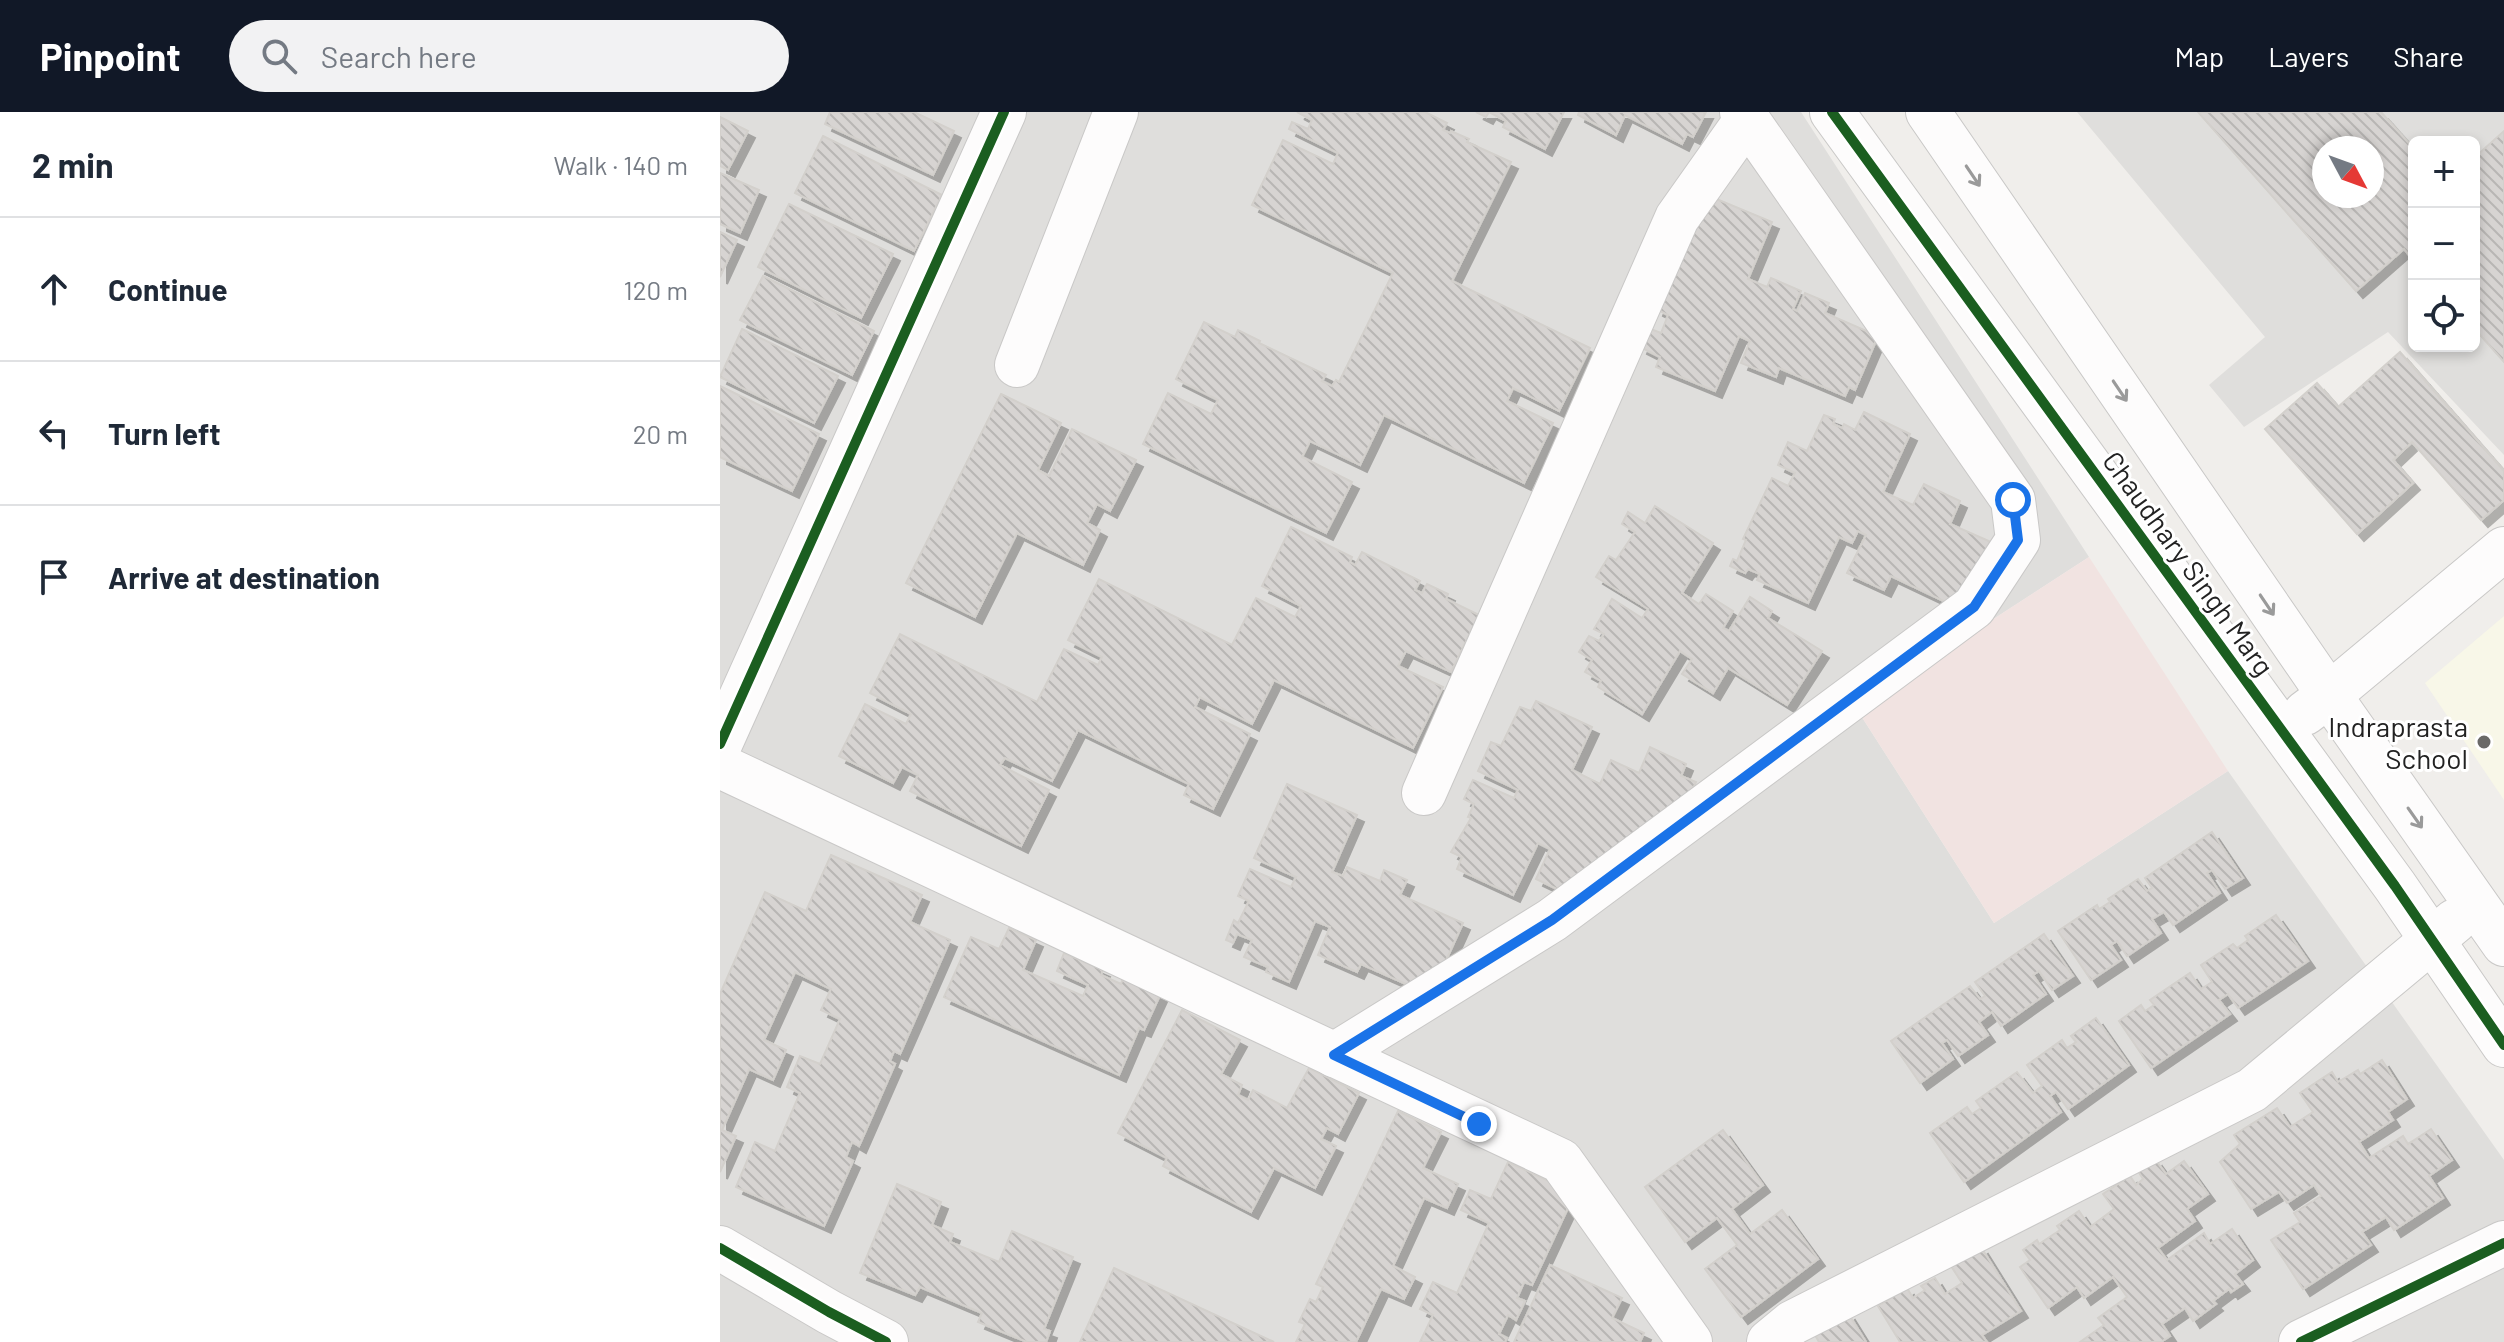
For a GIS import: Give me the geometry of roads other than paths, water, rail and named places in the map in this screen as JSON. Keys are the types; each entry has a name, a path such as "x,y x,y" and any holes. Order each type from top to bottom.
{"street":[{"path":"724,726 1004,112"},
{"path":"1017,365 1116,112"},
{"name":"Chaudhary Singh Marg","path":"1832,112 2281,730 2504,1045"},
{"name":"Chaudhary Singh Marg","path":"1928,112 2504,944"},
{"path":"1334,1055 1552,920 1974,607 2018,540 2013,500 1745,116 1677,218 1424,793"},
{"path":"2281,730 2329,695 2504,549"},
{"path":"720,766 1561,1161 1690,1342"},
{"path":"1769,1342 1792,1323 2252,1090 2475,904"},
{"path":"2326,1337 2504,1243"},
{"path":"720,1248 886,1342"}],"place":[{"name":"Indraprasta School","path":"2484,742"}]}
